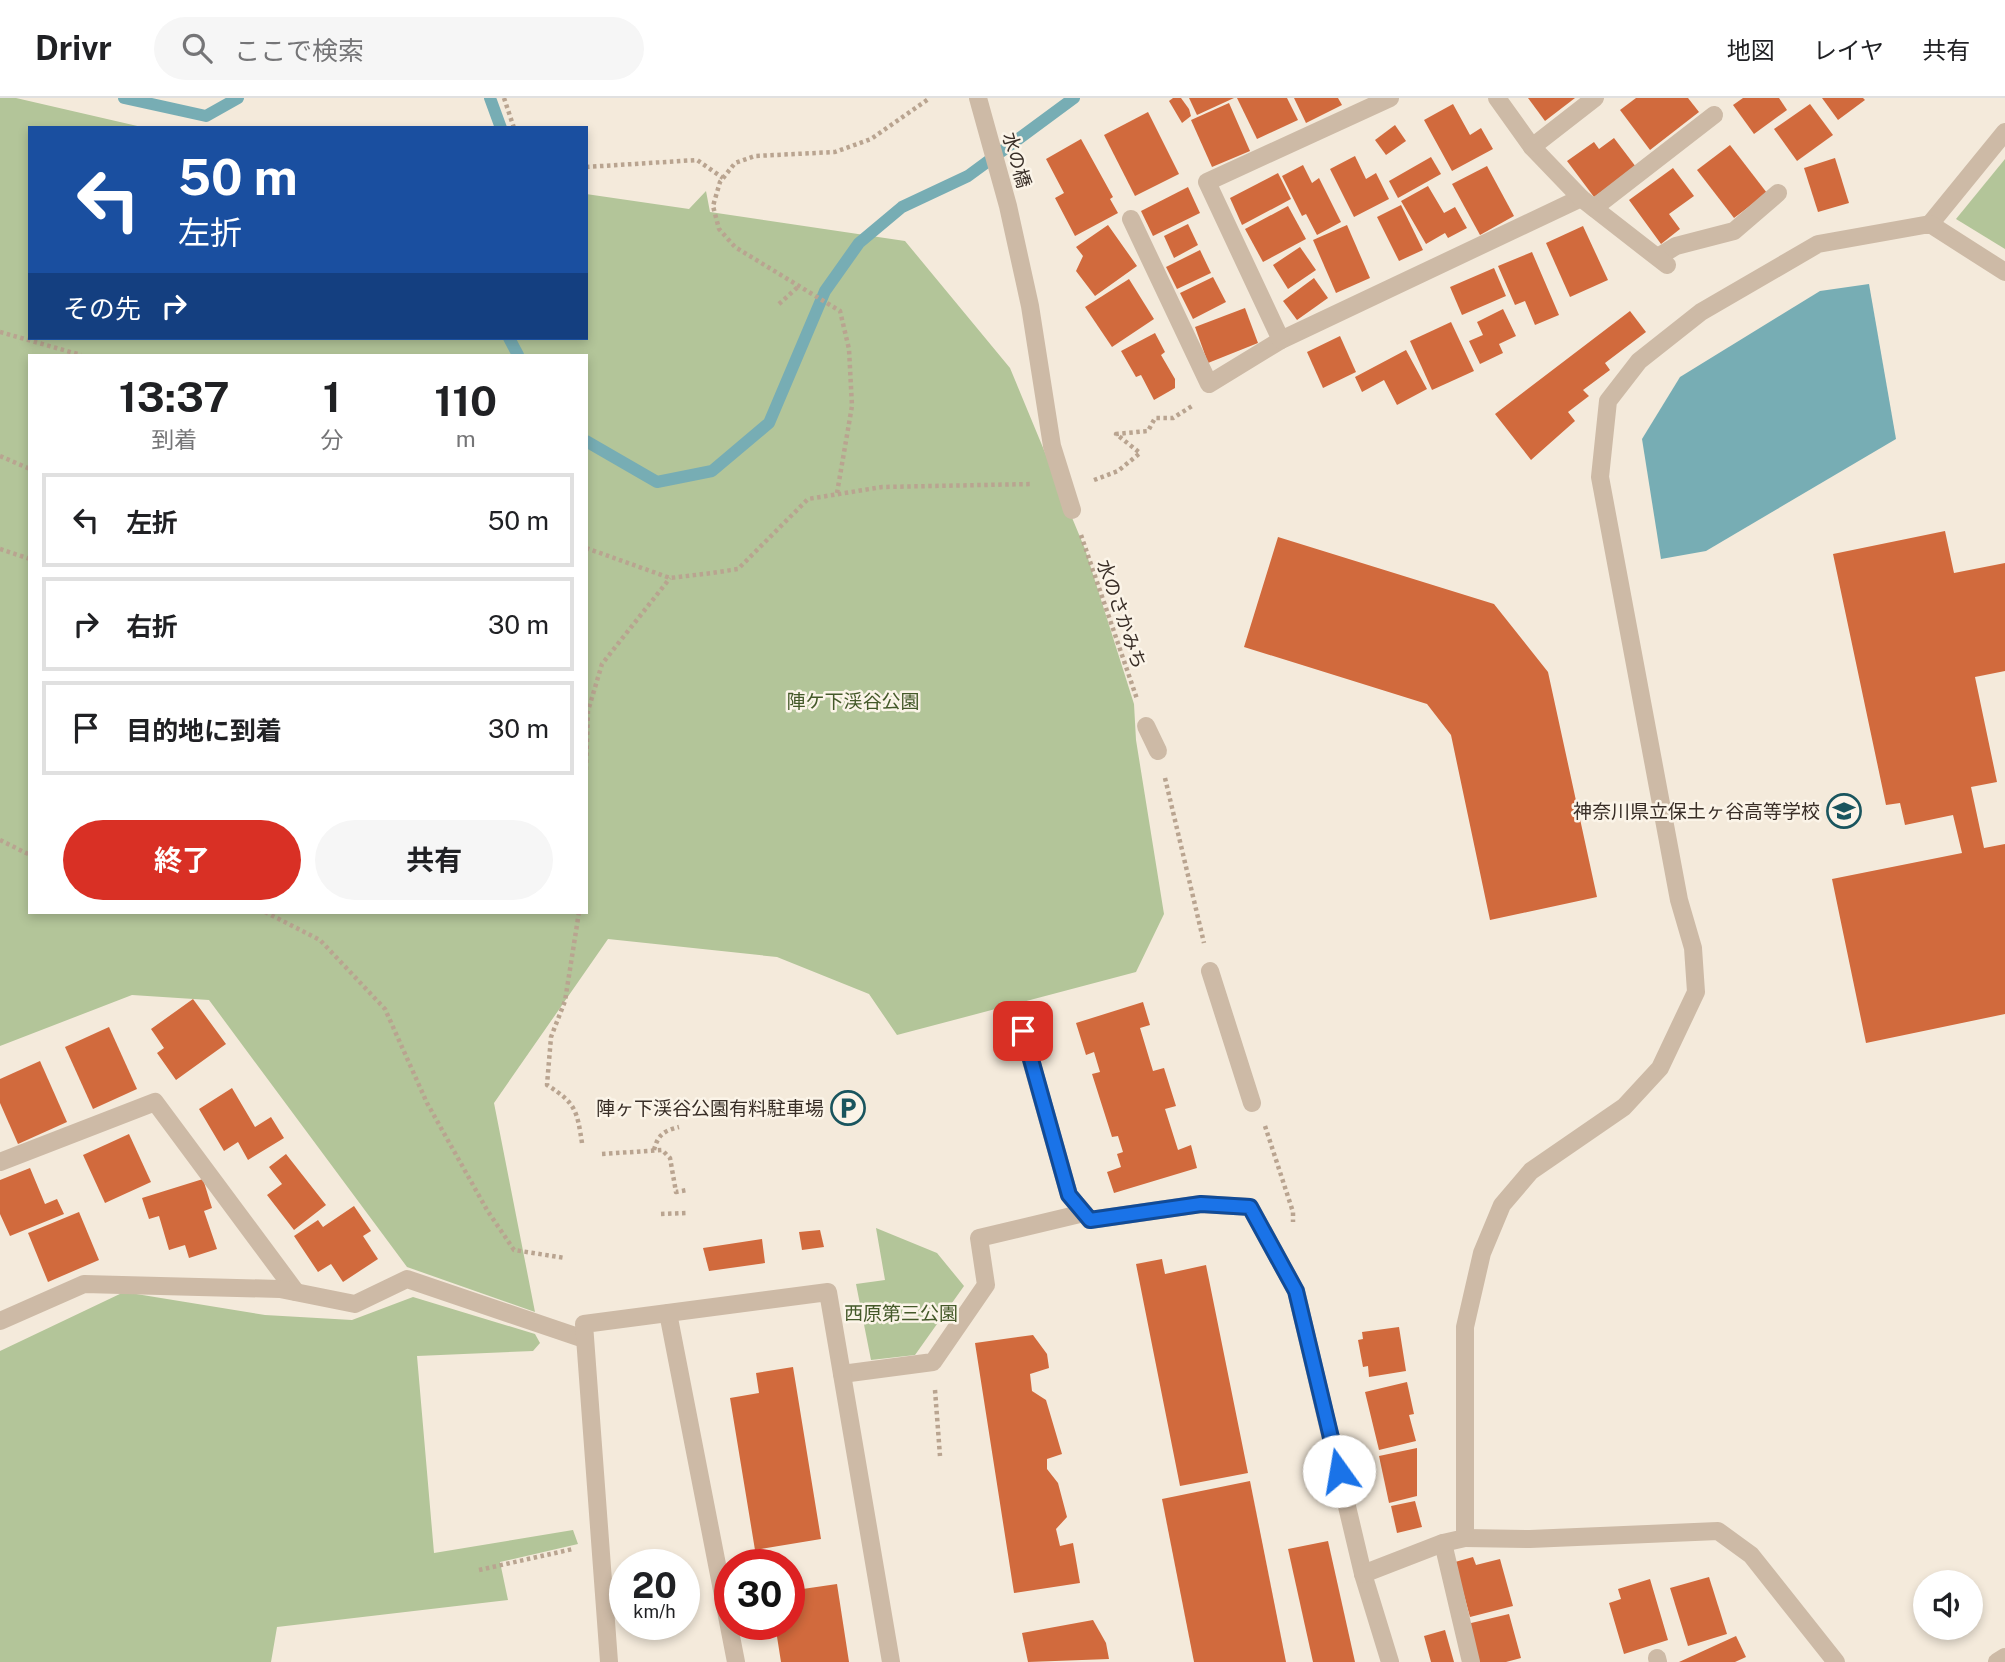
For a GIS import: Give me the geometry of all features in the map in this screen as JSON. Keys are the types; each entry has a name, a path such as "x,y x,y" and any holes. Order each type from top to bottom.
{"street":[{"name":"水の橋","path":"978,98 1008,206 1030,306 1052,446 1072,510"},
{"path":"1281,340 1207,182 1390,98"},
{"path":"1497,98 1532,147 1588,203 1662,261 1676,246 1734,231 1778,193"},
{"path":"1532,147 1595,98"},
{"path":"1132,219 1209,384 1281,340 1588,203 1714,115"},
{"path":"1465,1538 1465,1327 1482,1252 1502,1205 1531,1171 1624,1107 1660,1068 1696,992 1693,948 1679,900 1600,477 1608,401 1639,361 1701,313 1818,244 1930,224 2005,132"},
{"path":"1930,224 2005,272"},
{"path":"1146,726 1158,751"},
{"path":"1210,971 1252,1102"},
{"path":"1023,1031 1069,1195 1090,1220 1201,1204 1250,1207 1296,1291 1363,1574 1390,1662"},
{"path":"0,1162 156,1102 296,1292"},
{"path":"842,1374 933,1362 986,1285 979,1238 1084,1213"},
{"path":"0,1321 84,1284 280,1289 355,1304 407,1279 584,1339"},
{"path":"609,1662 584,1324 828,1292 891,1662"},
{"path":"668,1312 736,1662"},
{"path":"1363,1574 1443,1543 1465,1538 1530,1539 1718,1531 1751,1555 1836,1662"},
{"path":"1443,1543 1471,1662"},
{"path":"1997,1662 2005,1657"}],"path":[{"path":"505,98 513,126"},
{"path":"837,493 852,406 849,349 840,311 815,293 735,247 719,229 713,206 723,177 735,163 755,156 835,152 871,139 930,98"},
{"path":"588,167 697,160 723,177"},
{"path":"779,304 799,286"},
{"path":"0,332 28,340"},
{"path":"28,340 77,354"},
{"path":"1118,471 1140,453 1116,434 1148,431 1155,418 1172,418 1193,405"},
{"path":"0,456 28,468"},
{"path":"588,549 670,579 738,569 808,499 882,487 1065,485"},
{"name":"水のさかみち","path":"1072,510 1146,726"},
{"path":"0,549 28,558"},
{"path":"588,711 602,664 670,579"},
{"path":"1158,751 1210,971"},
{"path":"0,839 28,854"},
{"path":"269,914 320,940 385,1009 426,1103 487,1210 514,1250 565,1258"},
{"path":"579,914 565,1001 551,1037 547,1086 569,1099 578,1115 582,1143"},
{"path":"1252,1102 1270,1138 1293,1212 1293,1225"},
{"path":"654,1150 658,1137 666,1130 679,1127"},
{"path":"603,1154 663,1150 670,1158 676,1192 687,1190"},
{"path":"661,1214 686,1213"},
{"path":"933,1362 940,1456"},
{"path":"478,1570 602,1542"}],"green space":[{"name":"陣ケ下渓谷公園","path":"0,98 16,98 137,126 28,126 28,340 588,340 588,194 689,209 706,191 710,212 905,241 1010,368 1085,549 1134,704 1136,740 1164,914 1136,972 897,1035 869,994 777,957 608,939 494,1103 535,1312 407,1267 209,1000 132,995 0,1046"},
{"path":"2005,159 2005,249 1956,219"},
{"name":"西原第三公園","path":"876,1228 937,1253 964,1286 915,1355 871,1360 856,1284 885,1280"},
{"path":"124,1292 265,1315 352,1320 413,1297 535,1334 540,1343 533,1351 417,1356 434,1553 573,1530 578,1544 500,1562 508,1600 277,1627 271,1662 0,1662 0,1351"}],"water":[{"path":"1869,284 1896,439 1706,551 1661,559 1642,439 1680,377 1820,291"}],"building":[{"path":"1181,98 1189,109 1191,116 1182,123 1169,101"},
{"path":"1189,98 1234,98 1197,115"},
{"path":"1237,98 1287,98 1298,120 1257,139"},
{"path":"1294,98 1338,98 1342,105 1306,123"},
{"path":"1528,98 1575,98 1545,121"},
{"path":"1636,98 1688,98 1699,112 1650,150 1620,110"},
{"path":"1743,98 1779,98 1787,110 1754,134 1733,105"},
{"path":"1822,98 1863,98 1865,100 1838,120"},
{"path":"1229,103 1250,151 1212,167 1191,120"},
{"path":"1453,104 1470,135 1481,128 1493,149 1452,171 1424,120"},
{"path":"1810,104 1833,135 1797,161 1774,129"},
{"path":"1148,112 1179,174 1135,196 1104,135"},
{"path":"1395,125 1406,141 1386,155 1375,140"},
{"path":"1614,138 1636,167 1594,197 1567,161 1594,142 1599,149"},
{"path":"1081,139 1113,197 1110,199 1118,213 1075,236 1055,198 1064,193 1046,159"},
{"path":"1730,145 1767,193 1734,218 1697,170"},
{"path":"1355,156 1366,179 1376,173 1389,199 1354,217 1330,169"},
{"path":"1431,157 1441,174 1398,198 1389,181"},
{"path":"1835,158 1849,203 1818,212 1804,168"},
{"path":"1303,165 1312,183 1319,178 1341,222 1317,235 1306,214 1302,216 1282,176"},
{"path":"1487,166 1514,216 1480,235 1452,184"},
{"path":"1673,168 1694,196 1669,214 1680,229 1661,244 1629,200"},
{"path":"1278,173 1291,199 1242,225 1230,198"},
{"path":"1428,186 1444,213 1455,207 1467,228 1448,238 1445,233 1426,244 1401,201"},
{"path":"1188,187 1200,213 1153,236 1141,211"},
{"path":"1401,205 1423,250 1399,261 1377,217"},
{"path":"1288,206 1306,239 1263,262 1245,229"},
{"path":"1188,224 1198,245 1174,258 1164,236"},
{"path":"1108,225 1137,266 1095,296 1076,271 1083,256 1076,247"},
{"path":"1347,225 1370,278 1336,293 1313,240"},
{"path":"1583,226 1608,280 1570,297 1546,243"},
{"path":"1300,247 1316,270 1288,289 1273,265"},
{"path":"1200,250 1211,273 1177,289 1166,267"},
{"path":"1532,252 1559,315 1535,325 1525,301 1515,305 1498,266"},
{"path":"1494,268 1506,296 1462,315 1450,287"},
{"path":"1213,277 1226,302 1193,319 1180,293"},
{"path":"1314,278 1328,298 1297,320 1283,301"},
{"path":"1129,279 1154,319 1112,347 1085,307"},
{"path":"1245,308 1258,343 1208,363 1195,327"},
{"path":"1503,309 1516,336 1499,344 1503,353 1480,364 1469,341 1483,335 1477,322"},
{"path":"1630,311 1646,332 1605,363 1610,370 1583,390 1589,396 1568,412 1575,421 1531,460 1495,414"},
{"path":"1451,322 1474,371 1432,390 1410,341"},
{"path":"1155,333 1165,352 1161,355 1175,379 1175,388 1154,400 1141,375 1136,377 1121,351"},
{"path":"1340,336 1356,372 1323,388 1307,352"},
{"path":"1406,350 1427,389 1397,405 1384,380 1362,392 1355,377"},
{"path":"1945,531 1954,573 2005,563 2005,671 1975,677 1997,782 1971,787 1984,848 2005,844 2005,1014 1866,1043 1832,879 1962,853 1953,815 1905,825 1900,803 1886,805 1833,554"},
{"path":"1278,537 1494,604 1548,672 1597,897 1490,920 1451,735 1427,704 1244,647"},
{"path":"193,999 226,1044 176,1080 157,1053 164,1048 151,1029"},
{"path":"1143,1002 1150,1025 1140,1028 1153,1071 1164,1068 1176,1106 1165,1109 1178,1150 1191,1145 1197,1168 1114,1193 1107,1172 1121,1167 1117,1154 1123,1152 1118,1136 1112,1137 1092,1074 1100,1072 1094,1052 1086,1055 1076,1023"},
{"path":"109,1027 137,1089 93,1109 65,1047"},
{"path":"40,1061 67,1122 18,1144 0,1103 0,1079"},
{"path":"232,1088 255,1127 271,1117 284,1138 248,1160 238,1142 224,1151 199,1109"},
{"path":"129,1134 151,1182 105,1203 83,1155"},
{"path":"286,1154 326,1205 294,1230 267,1195 282,1184 269,1167"},
{"path":"30,1168 45,1204 57,1199 64,1214 10,1236 0,1214 0,1180"},
{"path":"203,1179 212,1208 204,1211 217,1249 189,1258 185,1245 169,1250 159,1216 149,1219 142,1198"},
{"path":"354,1206 371,1231 363,1236 378,1259 343,1282 331,1264 318,1272 294,1236 318,1220 323,1227"},
{"path":"79,1212 99,1260 48,1282 28,1233"},
{"path":"820,1230 824,1247 802,1250 799,1232"},
{"path":"762,1239 765,1263 709,1271 703,1248"},
{"path":"1162,1259 1165,1274 1206,1265 1248,1473 1180,1486 1136,1264"},
{"path":"1399,1327 1406,1371 1369,1377 1368,1366 1363,1367 1358,1340 1363,1339 1362,1332"},
{"path":"1033,1335 1047,1354 1049,1368 1030,1374 1032,1391 1046,1400 1062,1454 1047,1459 1047,1469 1058,1483 1067,1517 1056,1529 1060,1546 1073,1543 1080,1583 1014,1593 975,1343"},
{"path":"793,1367 821,1539 755,1549 730,1398 759,1393 756,1373"},
{"path":"1407,1382 1414,1414 1409,1415 1416,1441 1379,1450 1365,1392"},
{"path":"1417,1448 1417,1496 1389,1503 1379,1456"},
{"path":"1250,1481 1286,1662 1194,1662 1162,1499"},
{"path":"1415,1501 1422,1527 1397,1533 1391,1506"},
{"path":"1328,1541 1355,1662 1313,1662 1288,1549"},
{"path":"1473,1557 1476,1565 1500,1559 1513,1606 1470,1617 1455,1562"},
{"path":"1709,1577 1727,1634 1688,1646 1670,1588"},
{"path":"1650,1579 1668,1640 1624,1654 1609,1603 1621,1599 1618,1589"},
{"path":"837,1584 849,1662 781,1662 778,1640 805,1640 805,1589"},
{"path":"1509,1614 1521,1658 1506,1662 1478,1662 1467,1624"},
{"path":"1093,1620 1106,1643 1109,1659 1028,1662 1022,1633"},
{"path":"1445,1630 1454,1662 1431,1662 1424,1636"},
{"path":"1736,1636 1746,1657 1735,1662 1679,1662"}],"waterway":[{"path":"124,98 206,116 238,98"},
{"path":"490,98 500,126"},
{"path":"588,442 657,482 712,471 769,423 825,291 859,243 902,207 968,176 1074,98"},
{"path":"510,340 517,354"}],"place":[{"name":"神奈川県立保土ヶ谷高等学校","path":"1844,811"},
{"name":"陣ヶ下渓谷公園有料駐車場","path":"848,1108"}],"route":[{"path":"1023,1031 1069,1195 1090,1220 1201,1204 1250,1207 1296,1291 1339,1471"}]}
